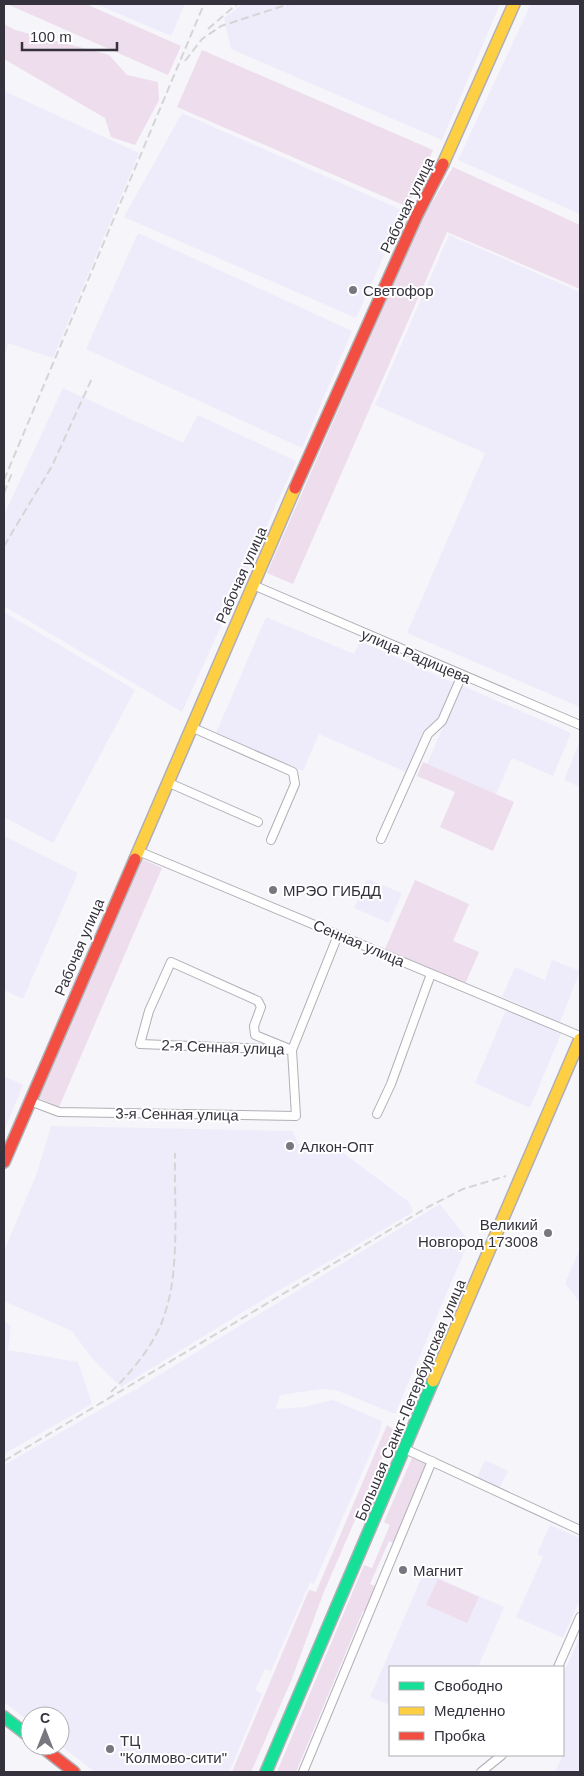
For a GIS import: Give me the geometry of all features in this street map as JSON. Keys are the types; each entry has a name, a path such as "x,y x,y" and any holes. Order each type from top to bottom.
{"main road":[{"name":"Рабочая улица","path":"4,1162 253,585 412,225 455,140 514,4"},
{"name":"Большая Санкт-Петербургская улица","path":"266,1772 580,1038"},
{"path":"4,1717 20,1729"},
{"path":"54,1756 74,1772"}],"street":[{"name":"улица Радищева","path":"253,585 580,725"},
{"path":"381,838 428,734 442,721 462,675"},
{"path":"191,727 293,772 295,784 271,840"},
{"path":"167,782 258,822"},
{"name":"Сенная улица","path":"138,851 580,1038"},
{"path":"292,1050 338,935"},
{"name":"2-я Сенная улица","path":"171,962 258,1001 261,1007 254,1026 255,1035 292,1050 140,1044 149,1011 171,962"},
{"path":"377,1114 391,1084 431,974"},
{"name":"3-я Сенная улица","path":"30,1101 58,1112 296,1116 292,1050"},
{"path":"405,1448 580,1530"},
{"path":"303,1772 432,1461"},
{"path":"558,1666 580,1617"},
{"path":"481,1772 501,1756"}],"shaded area":[{"path":"7,4 86,4 181,46 168,75"},
{"path":"96,4 185,4 171,36"},
{"path":"243,4 500,4 442,140 231,49 224,18"},
{"path":"531,4 580,4 580,214 458,160"},
{"path":"4,24 15,30 109,55 127,75 158,82 159,100 135,145 111,137 105,118 4,59"},
{"path":"202,50 433,150 408,207 177,107"},
{"path":"4,91 139,153 53,358 8,343 4,358"},
{"path":"182,113 404,211 356,318 124,217"},
{"path":"453,167 580,225 580,289 447,232 293,584 267,573 421,221"},
{"path":"138,233 352,331 302,448 86,349"},
{"path":"449,235 580,292 580,707 407,633 485,453 375,405"},
{"path":"63,388 183,443 198,415 296,461 182,712 4,606 4,515"},
{"path":"4,612 135,690 53,843 4,817"},
{"path":"266,617 354,654 360,641 454,683 436,724 426,731 406,772 319,734 303,771 216,733"},
{"path":"461,685 571,733 553,776 512,758 496,794 427,764"},
{"path":"580,741 580,787 564,780"},
{"path":"423,762 514,802 493,851 440,827 455,792 417,776"},
{"path":"4,836 78,873 23,999 4,990"},
{"path":"140,858 162,868 59,1107 37,1097"},
{"path":"367,879 402,893 389,923 354,908"},
{"path":"415,880 469,904 453,941 479,952 465,984 385,949"},
{"path":"552,960 580,971 560,1022 502,997 515,967 545,980"},
{"path":"507,1008 561,1034 530,1108 475,1083"},
{"path":"4,1076 23,1085 4,1131"},
{"path":"51,1126 293,1131 298,1144 331,1144 409,1202 413,1212 256,1304 121,1387 91,1357 72,1331 4,1301 4,1251 37,1173"},
{"path":"440,1204 469,1241 395,1414 336,1390 321,1389 280,1395 275,1409 304,1407 333,1400 382,1421 380,1431 314,1584 310,1582 271,1671 265,1669 255,1690 262,1694 229,1772 95,1772 70,1753 70,1706 20,1706 20,1714 4,1702 4,1465 136,1389 135,1392 141,1386"},
{"path":"580,1249 580,1303 565,1283"},
{"path":"4,1321 11,1326 8,1350 78,1362 92,1404 4,1454"},
{"path":"387,1425 394,1430 323,1594 291,1681 251,1772 232,1772 309,1590 316,1592"},
{"path":"412,1458 429,1465 396,1544 389,1541 370,1584 377,1587 366,1612 363,1611 296,1772 277,1772 364,1565 372,1568 390,1525 384,1522"},
{"path":"485,1460 508,1471 499,1489 477,1478"},
{"path":"550,1525 580,1538 580,1599 563,1638 516,1617 543,1557 537,1554"},
{"path":"424,1572 504,1607 478,1666 389,1666 389,1705 370,1697"},
{"path":"438,1579 479,1597 467,1623 426,1605"},
{"path":"580,1637 580,1772 555,1772 562,1756 564,1756 564,1672"}],"railway":[{"path":"4,480 204,4"},
{"path":"208,29 237,4"},
{"path":"185,61 202,39 221,26 289,4"},
{"path":"4,546 52,466 93,376"},
{"path":"4,493 12,473"},
{"path":"111,1392 128,1374 151,1344 166,1310 175,1253 175,1153"},
{"path":"4,1461 428,1207 463,1189 506,1176"}],"traffic: fast":[{"path":"266,1772 433,1381"},
{"path":"4,1717 20,1729"}],"traffic: slow":[{"path":"443,164 514,4"},
{"path":"135,859 295,488"},
{"path":"433,1381 580,1039"}],"traffic: jam":[{"path":"295,488 417,215 443,164"},
{"path":"4,1162 135,859"},
{"path":"54,1756 74,1772"}],"place":[{"name":"Светофор","path":"353,290"},
{"name":"МРЭО ГИБДД","path":"273,890"},
{"name":"Алкон-Опт","path":"290,1146"},
{"name":"Великий Новгород 173008","path":"548,1233"},
{"name":"Магнит","path":"403,1570"},
{"name":"ТЦ \"Колмово-сити\"","path":"110,1749"}]}
